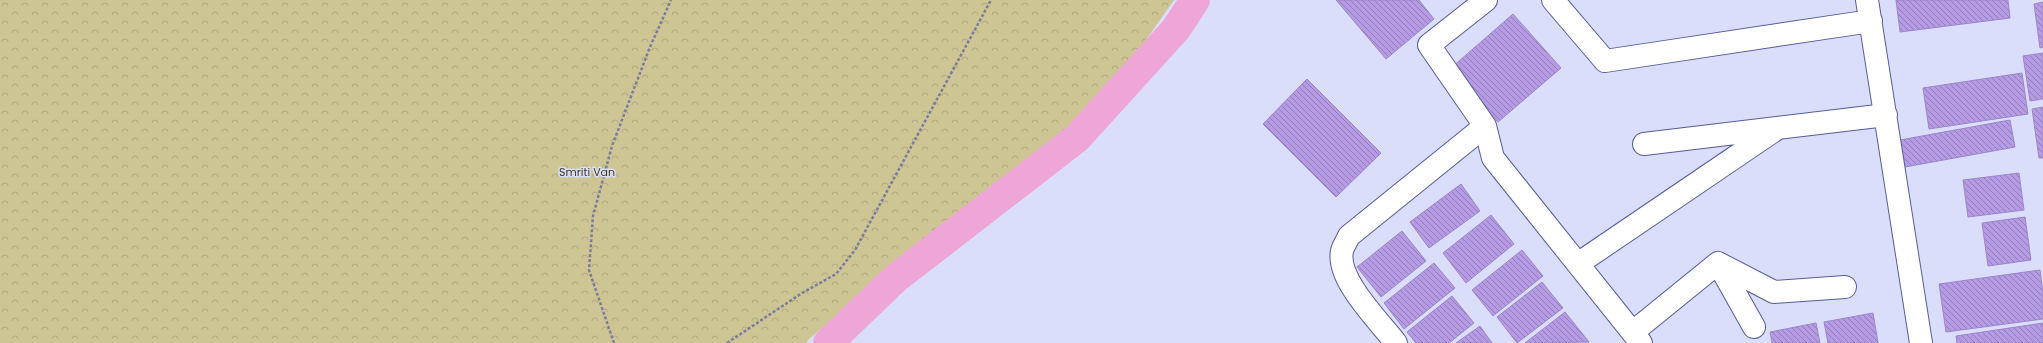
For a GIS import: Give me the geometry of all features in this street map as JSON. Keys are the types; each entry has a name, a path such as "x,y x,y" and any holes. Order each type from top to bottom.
{"street":[{"path":"1486,0 1429,45 1485,126 1493,158 1579,263 1637,338 1718,263"},
{"path":"1553,0 1605,61 1869,10 1922,343"},
{"path":"1644,144 1886,115"},
{"path":"1396,343 1349,282 1342,266 1342,250 1349,236 1485,126"},
{"path":"1579,263 1778,128"},
{"path":"1718,263 1774,292 1845,287"},
{"path":"1718,263 1754,327"}],"path":[{"path":"614,343 589,270 593,216 612,146 650,47 671,0"},
{"path":"727,343 802,293 836,274 855,250 991,0"}],"green space":[{"name":"Smriti Van","path":"0,0 1174,0 1107,96 806,343 0,343"}],"building":[{"path":"1336,0 1419,0 1434,19 1386,59"},
{"path":"1896,0 2008,0 2010,18 1900,32"},
{"path":"2043,2 2043,47 2040,48 2034,4"},
{"path":"1513,14 1561,68 1498,122 1451,68"},
{"path":"2043,53 2043,99 2030,101 2023,56"},
{"path":"2022,73 2028,114 1929,129 1923,88"},
{"path":"1307,79 1381,153 1336,197 1263,124"},
{"path":"2043,107 2043,158 2039,158 2032,109"},
{"path":"2010,120 2015,147 1905,167 1900,140"},
{"path":"2019,173 2024,210 1968,217 1963,180"},
{"path":"1461,184 1480,211 1429,248 1410,222"},
{"path":"1491,215 1514,244 1466,283 1443,253"},
{"path":"2025,217 2031,260 1988,266 1982,223"},
{"path":"1402,231 1426,261 1381,297 1357,267"},
{"path":"1522,250 1543,276 1493,316 1472,290"},
{"path":"1434,263 1455,288 1404,329 1384,303"},
{"path":"2040,270 2043,293 2043,319 1946,332 1939,284"},
{"path":"1542,282 1563,308 1517,343 1497,317"},
{"path":"1452,296 1474,323 1449,343 1416,343 1407,332"},
{"path":"1565,312 1589,342 1525,343"},
{"path":"1873,313 1878,343 1828,343 1824,322"},
{"path":"1816,323 1820,343 1772,343 1770,332"},
{"path":"2043,323 2043,343 1957,343 1956,336"},
{"path":"1480,326 1492,343 1456,343"}],"waterway":[{"path":"828,343 896,278 1077,138 1176,29 1195,0"}]}
